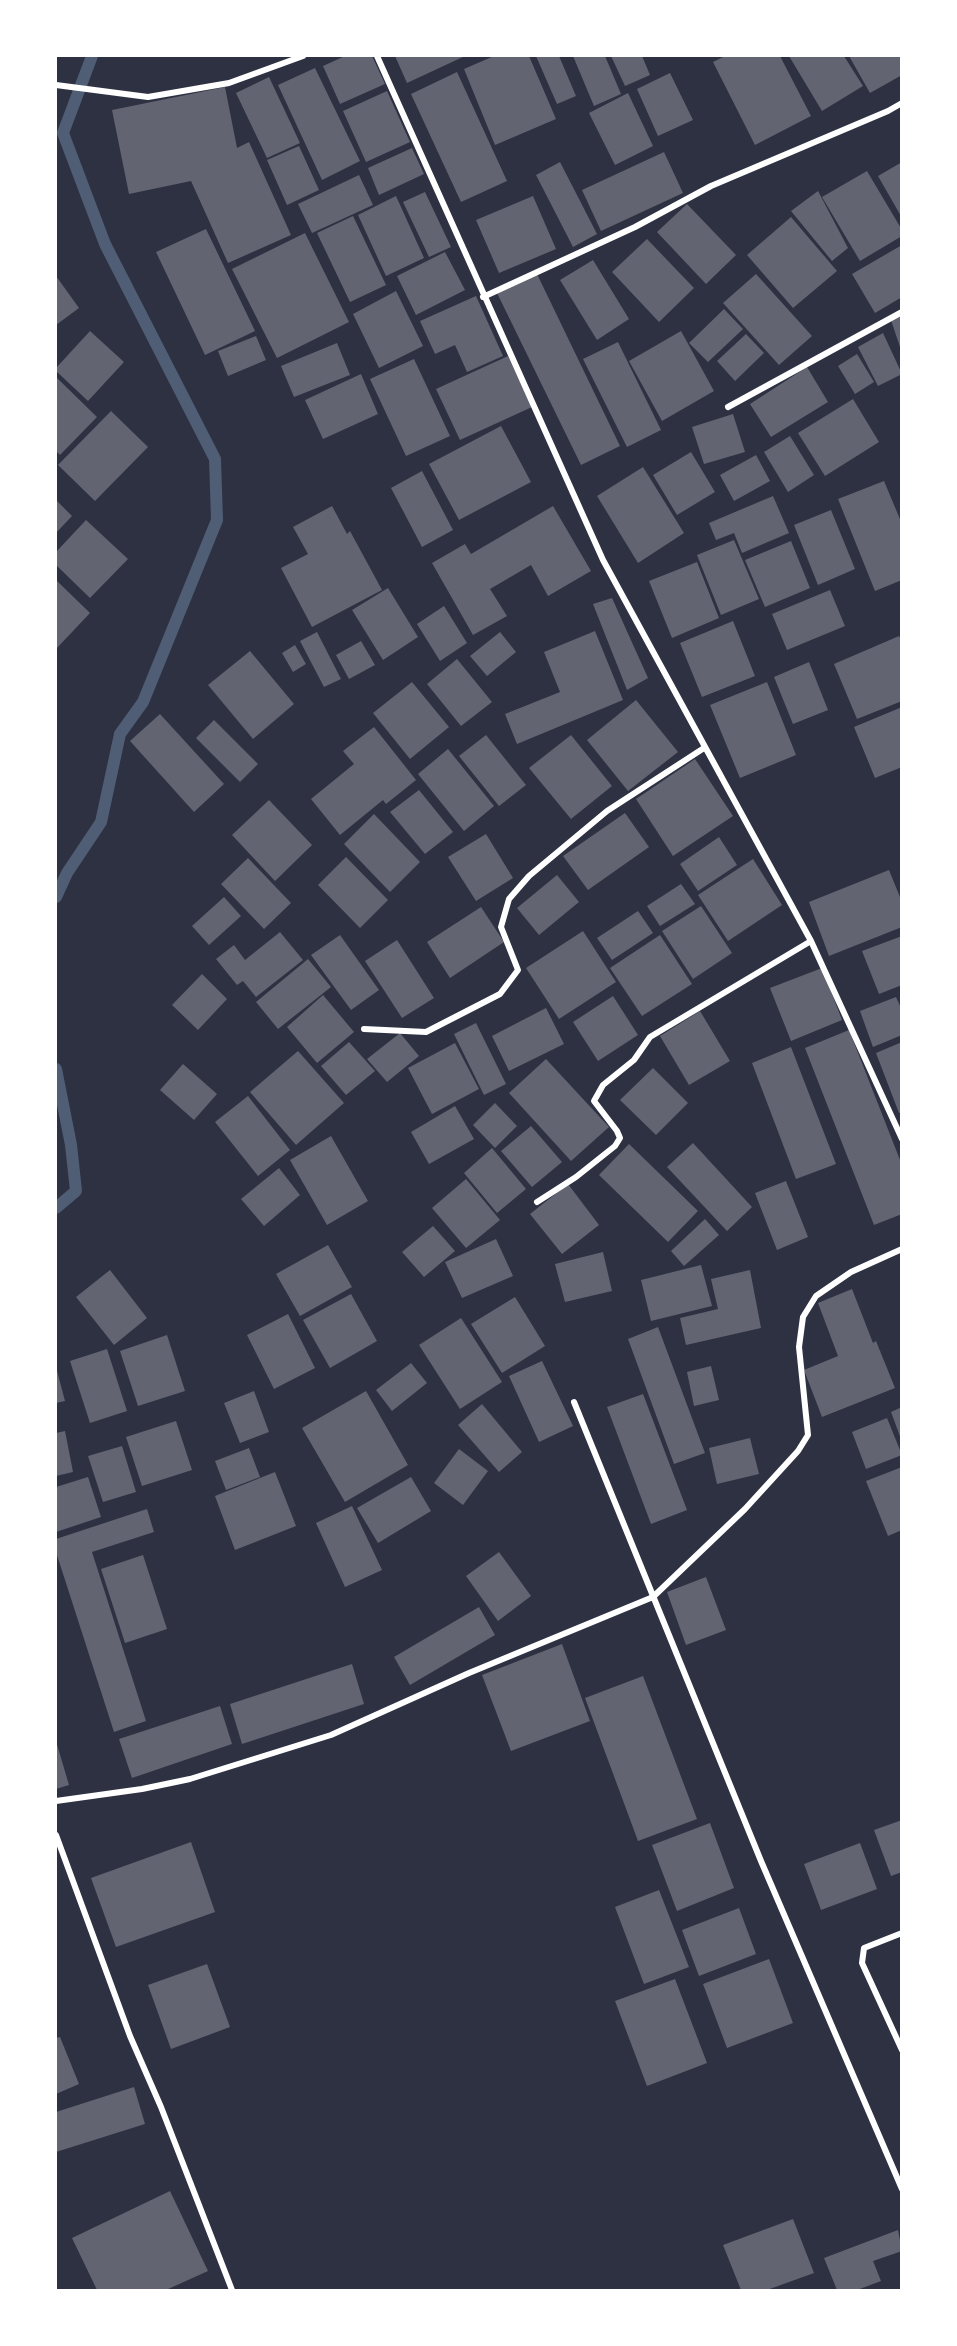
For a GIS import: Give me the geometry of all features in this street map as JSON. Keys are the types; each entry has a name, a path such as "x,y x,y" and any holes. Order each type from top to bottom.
{"street":[{"path":"56,85 148,97 229,83 303,56"},
{"path":"377,56 483,297 603,560 811,941 902,1139"},
{"path":"483,297 635,227 711,186 902,103"},
{"path":"728,407 902,312"},
{"path":"364,1029 426,1032 500,994 518,970 501,927 508,899 529,876 607,811 704,748"},
{"path":"537,1202 576,1177 615,1146 620,1138 617,1131 594,1101 603,1085 634,1060 651,1037 811,941"},
{"path":"56,1801 142,1789 190,1779 332,1735 469,1673 653,1597 745,1509 798,1451 808,1435 799,1347 803,1317 816,1296 851,1272 902,1248"},
{"path":"574,1402 761,1860 902,2189"},
{"path":"56,1835 130,2036 161,2107 232,2290"},
{"path":"902,1933 864,1948 862,1954 862,1963 902,2050"}],"building":[{"path":"345,56 372,56 385,84 340,104 323,66"},
{"path":"395,56 465,56 407,83"},
{"path":"494,56 529,56 556,119 495,145 464,69"},
{"path":"536,56 559,56 576,96 557,104"},
{"path":"573,56 605,56 621,94 594,106"},
{"path":"611,56 642,56 650,75 625,86"},
{"path":"725,56 780,56 811,116 755,145 713,62"},
{"path":"789,56 844,56 863,86 822,111"},
{"path":"849,56 902,56 902,75 870,93"},
{"path":"315,68 360,161 322,180 278,85"},
{"path":"457,72 507,181 461,202 411,94"},
{"path":"670,73 693,120 658,136 637,89"},
{"path":"269,77 300,143 267,158 236,93"},
{"path":"225,87 237,148 249,142 291,235 228,263 191,181 129,194 112,110"},
{"path":"387,91 410,142 366,162 343,111"},
{"path":"628,93 653,146 615,165 589,113"},
{"path":"299,146 319,190 287,205 267,160"},
{"path":"412,148 424,174 379,195 368,168"},
{"path":"664,152 683,193 601,231 582,190"},
{"path":"560,162 597,234 573,247 536,175"},
{"path":"902,162 902,218 878,176"},
{"path":"867,171 902,230 902,236 860,261 822,197"},
{"path":"359,175 373,205 312,233 298,204"},
{"path":"818,191 848,248 832,261 791,211"},
{"path":"425,192 451,247 429,257 403,202"},
{"path":"396,196 424,258 386,276 358,215"},
{"path":"533,196 556,249 499,273 476,220"},
{"path":"687,204 736,255 706,284 657,232"},
{"path":"353,216 386,285 350,302 317,233"},
{"path":"791,217 837,271 793,308 747,255"},
{"path":"206,229 255,331 205,355 156,252"},
{"path":"305,233 349,322 277,358 232,269"},
{"path":"647,239 694,288 659,322 612,272"},
{"path":"902,245 902,297 875,313 852,274"},
{"path":"445,252 465,290 416,315 397,276"},
{"path":"593,260 629,319 597,340 560,280"},
{"path":"537,274 620,446 581,465 497,293"},
{"path":"756,274 812,336 779,365 723,303"},
{"path":"56,276 79,308 56,325"},
{"path":"396,291 423,346 379,368 353,314"},
{"path":"476,296 503,356 467,372 455,345 435,354 420,321"},
{"path":"724,309 743,329 708,362 689,343"},
{"path":"902,316 902,350 901,350 891,320"},
{"path":"90,331 124,362 88,401 56,371 56,368"},
{"path":"681,331 714,391 662,421 629,361"},
{"path":"883,333 902,374 878,386 858,347"},
{"path":"746,334 764,353 735,381 717,361"},
{"path":"256,336 266,360 228,376 218,351"},
{"path":"618,342 661,430 627,447 583,359"},
{"path":"337,343 350,375 294,397 281,366"},
{"path":"857,354 874,382 855,394 838,366"},
{"path":"508,356 532,407 460,440 436,389"},
{"path":"414,359 450,436 406,456 370,379"},
{"path":"807,367 828,402 771,437 750,404"},
{"path":"361,374 378,414 323,439 305,400"},
{"path":"56,377 97,417 60,455 56,451"},
{"path":"853,399 879,442 825,476 798,433"},
{"path":"111,411 148,447 95,501 58,465"},
{"path":"733,414 745,452 704,464 692,427"},
{"path":"501,426 531,482 459,520 429,464"},
{"path":"790,436 814,475 788,492 764,452"},
{"path":"691,452 715,492 677,515 653,475"},
{"path":"756,455 770,481 734,501 720,475"},
{"path":"643,467 684,533 638,563 597,496"},
{"path":"422,471 453,530 422,547 391,488"},
{"path":"884,481 902,524 902,580 875,591 838,499"},
{"path":"773,496 789,533 742,553 734,533 716,540 709,523"},
{"path":"56,500 72,516 56,533"},
{"path":"332,506 347,534 350,531 382,590 312,627 281,568 308,554 293,527"},
{"path":"553,506 591,571 548,596 531,565 490,589 507,616 473,635 432,563 465,544 471,554"},
{"path":"831,510 855,569 818,585 794,525"},
{"path":"86,520 128,559 90,598 56,565 56,552"},
{"path":"734,540 759,599 721,615 697,555"},
{"path":"791,541 810,588 765,607 745,560"},
{"path":"697,562 719,618 672,638 649,581"},
{"path":"56,580 90,613 56,649"},
{"path":"388,588 418,637 383,660 352,610"},
{"path":"830,590 845,626 787,650 772,614"},
{"path":"612,598 648,678 627,690 593,604"},
{"path":"444,606 467,643 440,661 417,624"},
{"path":"733,621 755,676 702,697 680,643"},
{"path":"595,631 623,700 517,744 505,714 560,692 544,652"},
{"path":"317,632 341,679 324,687 300,641"},
{"path":"500,632 516,652 487,676 470,656"},
{"path":"899,636 902,642 902,701 857,719 834,664"},
{"path":"361,641 375,665 349,679 336,655"},
{"path":"295,645 306,664 293,672 282,653"},
{"path":"250,651 294,704 253,739 208,685"},
{"path":"457,659 492,702 461,726 427,684"},
{"path":"809,662 828,710 793,724 774,677"},
{"path":"412,682 449,727 410,759 373,713"},
{"path":"767,682 796,755 740,778 710,705"},
{"path":"636,700 678,752 628,791 587,740"},
{"path":"902,707 902,767 875,778 854,727"},
{"path":"160,714 224,784 194,812 130,741"},
{"path":"214,720 258,764 240,782 196,738"},
{"path":"374,727 416,780 386,804 383,800 340,835 311,799 354,764 343,751"},
{"path":"486,735 526,785 499,806 459,756"},
{"path":"571,735 612,786 571,819 529,768"},
{"path":"448,749 494,806 464,831 418,774"},
{"path":"695,759 733,816 673,856 636,799"},
{"path":"419,790 453,832 425,854 390,812"},
{"path":"269,800 312,845 275,881 232,835"},
{"path":"625,813 649,847 588,890 563,856"},
{"path":"374,814 420,862 390,892 344,844"},
{"path":"486,834 513,878 476,901 448,857"},
{"path":"719,837 737,865 698,891 680,864"},
{"path":"346,857 388,900 360,928 318,885"},
{"path":"248,858 291,903 264,929 221,884"},
{"path":"753,859 782,905 728,941 698,895"},
{"path":"889,870 902,902 902,927 829,956 809,902"},
{"path":"557,875 579,902 539,935 517,908"},
{"path":"681,884 695,904 660,926 647,906"},
{"path":"224,897 241,916 209,945 192,926"},
{"path":"701,906 732,953 693,979 662,931"},
{"path":"481,907 504,942 450,978 427,942"},
{"path":"638,911 653,933 612,960 597,938"},
{"path":"583,931 616,982 559,1019 526,968"},
{"path":"280,932 303,960 256,997 243,981 237,985 216,959 234,945 245,960"},
{"path":"340,935 379,990 351,1010 311,955"},
{"path":"660,935 692,984 642,1016 610,968"},
{"path":"902,936 902,985 879,994 862,951"},
{"path":"397,940 434,998 402,1018 365,961"},
{"path":"308,959 331,987 278,1029 256,1002"},
{"path":"822,968 842,1020 791,1041 770,988"},
{"path":"202,974 227,999 198,1030 172,1005"},
{"path":"323,995 354,1032 317,1063 287,1027"},
{"path":"613,996 638,1035 598,1061 573,1022"},
{"path":"896,997 902,1010 902,1035 873,1047 860,1011"},
{"path":"546,1008 564,1044 509,1071 492,1036"},
{"path":"700,1011 730,1061 689,1085 660,1036"},
{"path":"476,1023 506,1084 484,1095 454,1034"},
{"path":"849,1030 902,1165 902,1214 874,1225 805,1048"},
{"path":"400,1033 419,1056 387,1082 367,1059"},
{"path":"349,1042 375,1071 346,1095 321,1066"},
{"path":"902,1042 902,1112 899,1113 876,1053"},
{"path":"455,1043 479,1089 432,1114 408,1068"},
{"path":"791,1047 836,1164 796,1179 752,1063"},
{"path":"298,1051 344,1103 296,1145 250,1092"},
{"path":"546,1059 609,1127 571,1161 509,1093"},
{"path":"183,1064 217,1094 194,1120 160,1090"},
{"path":"653,1068 688,1103 656,1135 620,1100"},
{"path":"248,1096 290,1150 258,1176 215,1122"},
{"path":"495,1103 517,1126 495,1148 473,1125"},
{"path":"455,1106 474,1139 429,1164 411,1132"},
{"path":"531,1126 562,1162 532,1187 501,1151"},
{"path":"331,1136 368,1201 327,1225 290,1160"},
{"path":"693,1143 752,1207 727,1231 667,1167"},
{"path":"629,1144 698,1211 668,1242 599,1175"},
{"path":"492,1148 526,1189 497,1213 464,1173"},
{"path":"279,1168 300,1195 264,1226 241,1199"},
{"path":"466,1179 500,1220 466,1248 432,1208"},
{"path":"786,1181 808,1237 777,1250 755,1193"},
{"path":"568,1184 599,1225 562,1254 530,1214"},
{"path":"705,1219 719,1235 684,1266 671,1251"},
{"path":"433,1226 455,1251 424,1277 402,1252"},
{"path":"496,1239 513,1276 462,1298 445,1262"},
{"path":"328,1245 352,1287 300,1316 276,1274"},
{"path":"603,1252 612,1291 565,1302 555,1264"},
{"path":"701,1265 712,1306 651,1321 641,1280"},
{"path":"110,1270 147,1318 114,1345 76,1297"},
{"path":"750,1270 761,1328 686,1345 680,1318 718,1309 711,1279"},
{"path":"852,1289 873,1343 876,1341 895,1388 822,1417 804,1370 838,1356 818,1303"},
{"path":"351,1294 377,1341 330,1368 303,1320"},
{"path":"515,1297 545,1346 502,1373 471,1324"},
{"path":"288,1314 315,1368 274,1389 247,1335"},
{"path":"461,1318 502,1382 460,1409 419,1345"},
{"path":"658,1327 705,1453 674,1464 628,1339"},
{"path":"167,1335 185,1391 138,1406 120,1351"},
{"path":"107,1349 127,1411 90,1423 70,1361"},
{"path":"542,1361 573,1426 539,1442 509,1376"},
{"path":"411,1363 427,1383 392,1411 376,1390"},
{"path":"711,1366 719,1400 694,1406 687,1372"},
{"path":"56,1367 65,1401 56,1403"},
{"path":"254,1391 269,1432 240,1443 224,1403"},
{"path":"366,1391 408,1465 345,1502 302,1428"},
{"path":"643,1394 687,1510 651,1524 607,1407"},
{"path":"482,1404 522,1452 499,1472 458,1425"},
{"path":"902,1407 902,1439 901,1439 891,1412"},
{"path":"887,1418 902,1455 866,1469 852,1432"},
{"path":"176,1421 192,1470 142,1486 126,1437"},
{"path":"65,1431 73,1472 56,1476 56,1433"},
{"path":"750,1438 759,1474 717,1484 709,1448"},
{"path":"122,1446 136,1492 103,1502 88,1456"},
{"path":"249,1448 260,1477 226,1490 215,1461"},
{"path":"459,1449 488,1471 463,1505 434,1483"},
{"path":"902,1467 902,1530 888,1536 866,1481"},
{"path":"275,1472 296,1526 235,1550 215,1496"},
{"path":"88,1477 101,1517 56,1532 56,1487"},
{"path":"411,1477 431,1511 378,1543 357,1508"},
{"path":"352,1506 382,1570 345,1587 316,1523"},
{"path":"147,1509 154,1532 92,1552 146,1721 114,1732 56,1552 56,1539"},
{"path":"499,1552 531,1596 498,1621 466,1576"},
{"path":"143,1555 167,1629 125,1643 101,1569"},
{"path":"706,1577 726,1630 686,1645 667,1592"},
{"path":"479,1607 495,1635 410,1685 394,1657"},
{"path":"562,1644 590,1721 511,1751 482,1675"},
{"path":"352,1664 364,1704 242,1744 230,1704"},
{"path":"643,1676 697,1819 638,1841 585,1698"},
{"path":"220,1706 232,1744 132,1778 119,1739"},
{"path":"56,1741 69,1785 56,1789"},
{"path":"902,1820 902,1872 891,1876 874,1830"},
{"path":"710,1823 734,1888 677,1911 652,1845"},
{"path":"191,1842 215,1912 116,1947 91,1878"},
{"path":"860,1843 877,1889 821,1910 804,1864"},
{"path":"659,1890 689,1967 644,1984 615,1907"},
{"path":"739,1908 756,1954 699,1976 682,1930"},
{"path":"769,1959 793,2023 727,2048 703,1984"},
{"path":"207,1964 230,2027 171,2049 148,1985"},
{"path":"675,1979 707,2063 647,2086 615,2001"},
{"path":"60,2037 79,2084 56,2094 56,2038"},
{"path":"134,2087 145,2124 56,2152 56,2112"},
{"path":"170,2191 208,2271 166,2290 97,2290 72,2238"},
{"path":"793,2219 814,2273 767,2290 741,2290 723,2245"},
{"path":"898,2230 902,2251 873,2261 881,2281 857,2290 837,2290 824,2258"}],"waterway":[{"path":"56,897 67,873 101,822 120,734 143,702 217,520 215,459 105,244 63,133 92,56"},
{"path":"56,1069 71,1145 76,1191 56,1208"}]}
